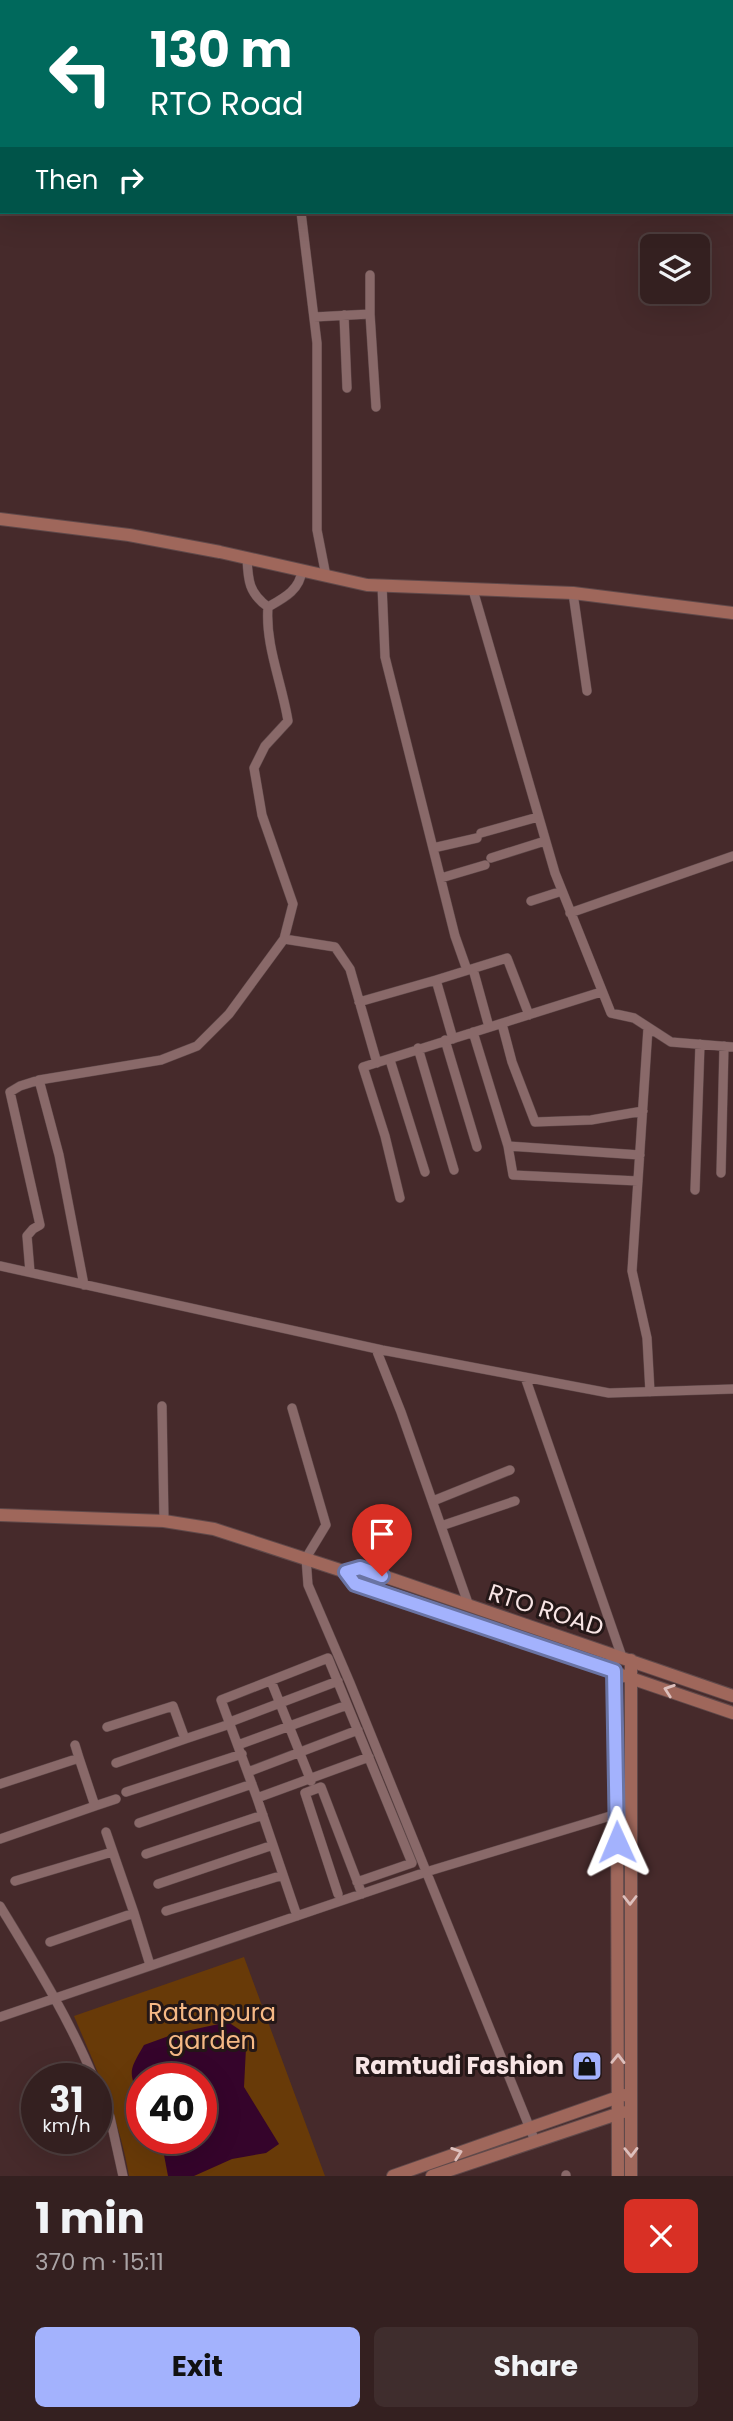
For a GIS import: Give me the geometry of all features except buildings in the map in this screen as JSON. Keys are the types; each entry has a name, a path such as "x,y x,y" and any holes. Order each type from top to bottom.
{"street":[{"path":"301,214 317,343 317,530 326,576"},
{"path":"370,275 376,407"},
{"path":"314,317 370,314"},
{"path":"344,315 347,388"},
{"path":"0,519 129,535 368,585 573,593 733,613"},
{"path":"247,558 248,579 255,598 268,607"},
{"path":"268,607 290,594 301,581 302,570"},
{"path":"382,585 385,657 455,936 470,969 489,1027"},
{"path":"473,590 545,841 570,914 611,1013 634,1018 671,1042 728,1047 721,1173"},
{"path":"573,593 587,691"},
{"path":"30,1272 27,1236 40,1225 10,1092 39,1080 161,1060 197,1046 229,1014 284,939 293,904 262,815 254,768 265,746 288,721 267,627 268,607"},
{"path":"433,848 538,817"},
{"path":"441,878 545,841"},
{"path":"570,914 733,856"},
{"path":"531,901 562,891"},
{"path":"284,939 335,947 350,970 377,1063"},
{"path":"359,1002 507,958 529,1015"},
{"path":"436,980 477,1147"},
{"path":"400,1198 385,1136 363,1067 601,992"},
{"path":"502,1024 512,1062 535,1122 591,1119 643,1111"},
{"path":"648,1028 632,1271 647,1338 650,1392"},
{"path":"473,1032 508,1146 513,1175 638,1181"},
{"path":"695,1190 700,1044"},
{"path":"418,1048 454,1170"},
{"path":"390,1060 425,1172"},
{"path":"39,1080 59,1155 84,1285"},
{"path":"508,1146 640,1155"},
{"path":"0,1266 376,1349 609,1393 733,1389"},
{"path":"376,1349 469,1606"},
{"path":"525,1377 622,1657 631,1676 624,1812 624,2112 618,2176"},
{"path":"162,1406 164,1521"},
{"path":"292,1408 326,1525 306,1558 308,1586 350,1683 535,2141"},
{"path":"433,1502 510,1471"},
{"path":"441,1526 515,1501"},
{"name":"RTO ROAD","path":"0,1515 164,1521 214,1530 346,1572 355,1584 733,1713"},
{"name":"RTO ROAD","path":"346,1572 360,1568 733,1696"},
{"path":"530,1643 536,1629"},
{"path":"622,1657 614,1671 624,1812"},
{"path":"296,1916 221,1700 328,1658 412,1863 357,1882"},
{"path":"271,1681 315,1789"},
{"path":"116,1763 338,1681"},
{"path":"126,1793 240,1750 289,1726 347,1705"},
{"path":"107,1727 173,1706 185,1739"},
{"path":"248,1772 358,1730"},
{"path":"75,1745 95,1806"},
{"path":"257,1798 369,1757"},
{"path":"0,1784 79,1758"},
{"path":"139,1823 252,1784"},
{"path":"338,1894 305,1793 321,1787 362,1894"},
{"path":"0,1839 116,1799"},
{"path":"0,2017 426,1872 624,1812"},
{"path":"146,1854 263,1815"},
{"path":"106,1832 150,1965"},
{"path":"158,1884 273,1844"},
{"path":"15,1881 112,1852"},
{"path":"166,1911 283,1875"},
{"path":"0,1906 54,1997 88,2063"},
{"path":"50,1942 134,1913"},
{"path":"393,2176 624,2095"},
{"path":"432,2176 624,2112"},
{"path":"624,2112 631,2176"},
{"path":"112,2126 123,2176"}],"green space":[{"name":"Ratanpura garden","path":"244,1957 325,2176 129,2176 112,2111 112,2063 94,2063 74,2016"}],"shaded area":[{"path":"228,2022 240,2030 246,2048 244,2087 279,2144 266,2153 232,2159 194,2176 168,2176 164,2154 217,2154 217,2063 134,2063 144,2045 177,2033"}],"place":[{"name":"Ramtudi Fashion","path":"587,2066"}],"route":[{"path":"382,1576 360,1568 346,1572 355,1584 614,1671 617,1842"}]}
